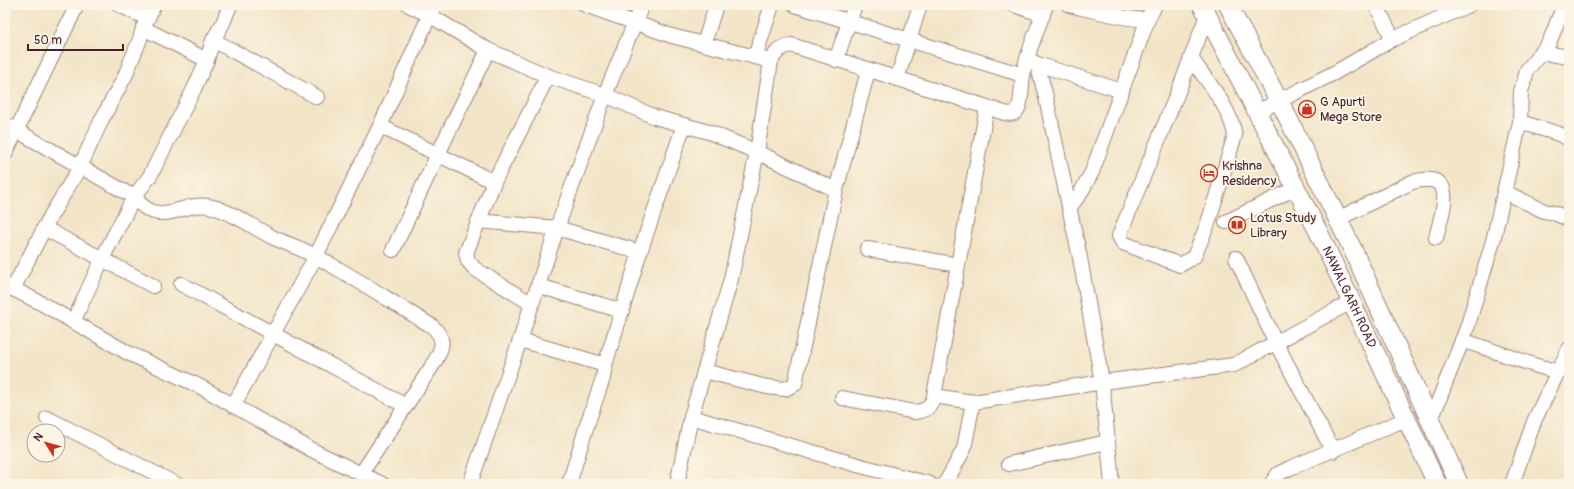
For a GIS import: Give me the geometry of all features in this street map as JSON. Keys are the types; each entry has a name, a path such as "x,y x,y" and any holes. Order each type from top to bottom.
{"street":[{"path":"5,154 11,127 77,5"},
{"path":"119,5 145,23 207,60"},
{"path":"154,5 145,23 140,40 125,76 102,119 80,167 9,287 39,302 128,353 199,386 312,450 382,484"},
{"path":"74,322 134,197 150,176 190,96 207,60 213,40 223,23 230,5"},
{"path":"408,5 432,10 488,50 548,76 605,95 655,117 709,132 757,152 836,190"},
{"path":"585,5 672,36 771,61"},
{"path":"470,484 539,286 557,228 605,95 642,5"},
{"path":"704,44 716,5"},
{"path":"755,57 772,5"},
{"path":"795,5 1023,75"},
{"path":"836,60 855,5"},
{"path":"897,80 920,5"},
{"path":"677,484 704,371 731,279 757,152 771,61 776,52 782,47 790,45 868,71 1008,114 1017,110 1019,105 1023,75 1032,61 1044,10 1014,5"},
{"path":"1069,5 1137,19 1143,19 1152,11"},
{"path":"1228,5 1279,100 1338,219 1459,484"},
{"path":"1376,5 1394,39"},
{"path":"1256,112 1336,72 1394,39 1469,5"},
{"path":"1431,420 1467,328 1493,241 1520,122 1521,91 1528,70 1542,53 1554,32 1564,5"},
{"path":"233,406 316,256 380,126 432,10"},
{"path":"1191,58 1225,106 1232,120 1235,135 1208,223 1194,257 1180,265 1122,243 1119,236 1191,58 1204,10"},
{"name":"NAWALGARH ROAD","path":"1204,10 1296,188 1437,484"},
{"path":"1069,208 1080,194 1092,172 1152,11"},
{"path":"213,40 317,97"},
{"path":"393,250 488,50"},
{"path":"1542,53 1569,57"},
{"path":"1032,61 1122,90"},
{"path":"1032,61 1045,93 1069,208 1102,382 1112,484"},
{"path":"704,371 768,387 784,389 795,384 836,190 868,71"},
{"path":"532,304 475,270 468,261 466,253 494,182 548,76"},
{"path":"842,398 915,412 925,411 932,404 987,107"},
{"path":"1520,122 1560,134 1569,139"},
{"path":"569,484 603,378 605,365 640,252 684,125"},
{"path":"380,126 494,182"},
{"path":"11,127 134,197 147,210 156,213 167,213 196,206 212,206 284,243 316,256 432,326 440,334 442,342 440,353 362,474"},
{"path":"1338,219 1412,182 1421,180 1432,181 1440,184 1444,190 1445,200 1436,238"},
{"path":"1226,222 1296,188"},
{"path":"1504,192 1544,211 1569,219"},
{"path":"478,221 557,228 640,252"},
{"path":"44,228 152,286"},
{"path":"867,249 958,265"},
{"path":"1236,258 1276,343 1333,451"},
{"path":"181,284 274,333 406,406"},
{"path":"539,286 622,311"},
{"path":"934,396 973,402 1102,382 1234,365 1351,302 1371,289"},
{"path":"520,340 605,365"},
{"path":"1462,340 1559,372"},
{"path":"1512,484 1535,419 1569,349"},
{"path":"945,484 964,449 973,402"},
{"path":"692,417 861,466 930,484"},
{"path":"47,418 176,484"},
{"path":"1271,484 1278,474 1406,420"},
{"path":"1009,464 1107,442"}],"place":[{"name":"G Apurti Mega Store","path":"1307,109"},
{"name":"Krishna Residency","path":"1209,173"},
{"name":"Lotus Study Library","path":"1237,225"}]}
